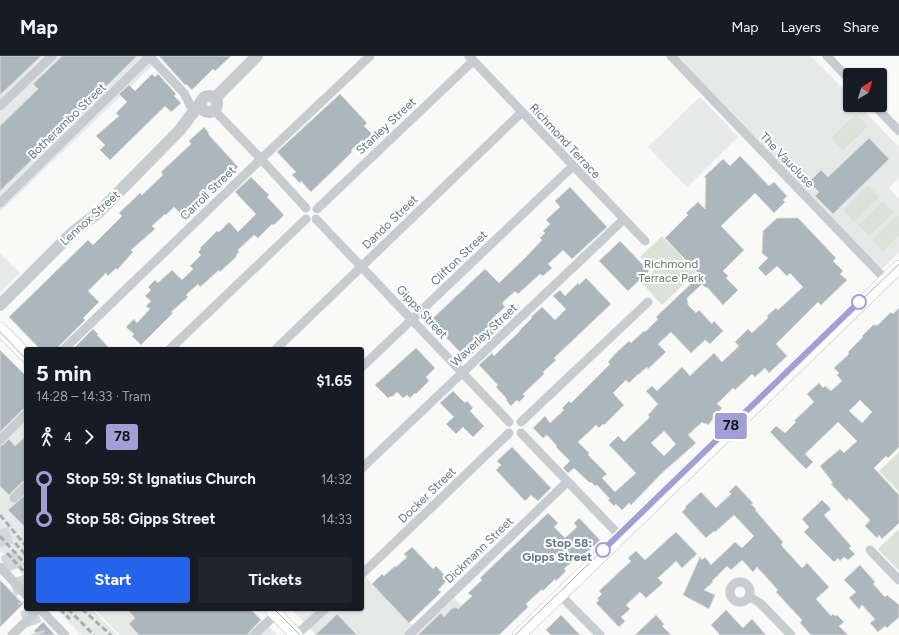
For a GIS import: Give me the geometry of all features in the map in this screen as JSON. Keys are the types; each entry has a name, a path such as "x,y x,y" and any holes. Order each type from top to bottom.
{"main road":[{"path":"519,635 899,267"},
{"path":"0,329 24,353"},
{"path":"273,611 296,635"}],"street":[{"path":"0,106 52,56"},
{"path":"149,56 184,93 193,112"},
{"name":"Botherambo Street","path":"0,202 149,56"},
{"name":"Lennox Street","path":"0,305 73,232 98,213 180,131 212,107 257,56"},
{"name":"Carroll Street","path":"66,347 370,56"},
{"name":"The Vaucluse","path":"672,56 886,280"},
{"path":"827,56 843,73"},
{"name":"Richmond Terrace","path":"471,58 623,220 645,241"},
{"name":"Stanley Street","path":"316,209 471,58"},
{"path":"184,93 201,100 208,96 212,107 306,208"},
{"name":"Lennox Street","path":"180,131 201,100"},
{"name":"Dando Street","path":"278,347 522,112"},
{"path":"881,112 899,131"},
{"name":"Clifton Street","path":"364,365 572,166"},
{"path":"306,208 310,206 316,209 318,215 316,219 310,221 306,219"},
{"path":"306,208 304,215 306,219"},
{"path":"172,347 306,219"},
{"name":"Gipps Street","path":"316,219 509,422"},
{"name":"Waverley Street","path":"364,466 623,220"},
{"path":"521,422 648,302"},
{"path":"0,440 24,416"},
{"path":"514,419 521,422 523,428 521,433 514,436 509,433 507,429 509,422 514,419"},
{"name":"Docker Street","path":"364,572 509,433"},
{"path":"521,433 621,536"},
{"name":"Dickmann Street","path":"409,635 567,482"},
{"path":"14,498 24,488"},
{"path":"870,550 899,580"},
{"path":"0,568 24,593"},
{"path":"560,595 600,635"},
{"path":"750,597 760,603 791,635"},
{"path":"12,635 37,611"},
{"path":"41,611 64,635"},
{"path":"254,635 273,611"},
{"path":"296,635 323,611"}],"shaded area":[{"path":"0,56 156,56 159,59 0,212"},
{"path":"677,56 811,56 843,89 843,112 865,112 899,147 899,178 889,188 899,199 899,252 882,269"},
{"path":"700,97 738,137 687,187 648,147"},
{"path":"0,253 20,273 0,293"},
{"path":"0,354 24,378 24,576 0,551"},
{"path":"364,575 419,632 454,598 489,635 316,635 293,611 364,611"},
{"path":"58,611 94,611 117,635 81,635"},
{"path":"96,611 254,611 277,635 120,635"}],"green space":[{"path":"856,114 868,126 843,150 831,138"},
{"path":"868,185 879,197 854,222 843,210"},
{"path":"883,201 894,212 869,236 858,225"},
{"path":"897,215 899,217 899,235 883,251 872,240"},
{"name":"Richmond Terrace Park","path":"662,236 696,272 662,305 642,283 654,271 640,257"},
{"path":"899,452 899,492 879,471"},
{"path":"899,529 899,571 878,549"}],"building":[{"path":"0,56 41,56 0,95"},
{"path":"62,56 137,56 0,191 0,126 38,89 33,84"},
{"path":"159,56 231,56 215,71 213,69 192,90 186,84 185,85"},
{"path":"152,74 155,77 158,74 176,94 174,96 181,103 171,112 165,106 110,160 100,150 105,145 96,136 119,116 116,113 127,102 119,94 129,85 135,91"},
{"path":"340,94 367,123 364,126 372,134 364,141 362,140 351,150 352,152 311,192 301,181 300,183 292,175 296,172 277,152"},
{"path":"204,127 209,133 208,134 238,167 224,180 220,176 206,190 211,196 186,219 174,207 152,226 155,229 131,250 133,252 117,270 116,268 108,276 106,273 88,291 99,302 83,318 85,320 59,347 38,347 9,317 88,240 93,245 122,216 119,213 140,193 142,195 163,175 161,172 191,144 189,141"},
{"path":"869,138 889,159 833,214 815,196 819,192 809,182 821,170 828,177"},
{"path":"740,156 769,186 774,182 787,196 783,200 785,202 774,213 755,193 721,226 744,250 723,271 728,276 726,278 738,290 723,305 707,287 706,288 702,284 687,298 688,305 696,313 699,310 712,324 714,321 723,331 710,344 705,340 691,353 671,332 658,344 666,352 648,369 647,367 629,383 626,380 613,393 624,405 604,425 603,424 599,428 596,425 578,442 589,453 588,455 607,474 602,478 615,492 636,473 609,445 618,436 624,442 650,417 648,415 658,404 646,391 652,386 657,391 682,367 690,376 714,353 722,362 739,346 735,342 748,329 752,333 768,318 767,316 776,308 778,310 803,287 790,273 787,276 777,266 766,276 758,268 768,258 762,253 763,231 777,218 798,218 836,258 833,261 843,271 840,274 847,280 821,305 818,302 776,344 787,356 769,373 765,368 755,377 752,374 735,390 733,388 717,404 722,408 708,425 702,422 688,435 696,443 663,472 631,505 629,503 622,510 616,504 614,506 608,500 610,499 597,485 595,486 591,482 590,483 574,468 568,473 563,468 570,461 556,447 557,446 547,435 543,438 533,428 545,416 550,423 564,410 562,408 569,401 571,403 610,364 608,362 617,352 629,341 631,343 644,331 645,332 658,319 656,317 696,279 694,277 698,273 665,238 688,215 686,213 698,202 705,209 706,178 704,177 723,159 730,166","holes":["664,431 676,444 664,456 651,443"]},
{"path":"251,177 269,195 267,197 284,215 274,225 272,224 258,238 254,235 238,250 239,252 236,255 237,256 220,272 219,270 200,287 198,284 186,295 188,297 171,312 173,313 141,345 132,336 134,334 126,327 134,319 137,323 150,309 146,306 151,301 145,296 151,290 148,287 155,280 158,283 172,270 182,280 193,269 190,266 201,255 198,252 201,249 200,248 217,231 219,232 229,222 238,232 256,214 235,192"},
{"path":"570,187 607,227 572,259 563,250 548,264 552,268 543,276 540,274 518,294 515,291 502,303 505,307 491,320 499,328 467,359 430,321 485,269 499,283 542,240 540,238 545,233 543,231 550,224 546,220 560,207 555,201"},
{"path":"620,241 649,271 628,291 599,261"},
{"path":"586,278 611,304 554,358 556,360 543,372 544,374 523,394 525,396 519,402 517,400 511,406 496,387 498,385 479,365 492,353 494,356 542,307 555,320 566,309 553,296 560,290 565,296 578,283 579,285"},
{"path":"899,308 899,447 888,458 886,456 874,468 899,495 899,523 882,539 879,535 877,538 865,526 870,520 849,498 847,501 831,484 833,483 820,466 840,449 844,453 857,441 838,422 805,454 813,462 806,469 770,432 776,426 785,433 796,422 794,421 814,402 807,394 819,383 823,388 825,386 831,391 842,381 837,375 839,373 834,368 849,354 848,352 873,325 878,325 891,312 893,314","holes":["860,400 872,412 862,423 849,411"]},
{"path":"93,329 108,347 75,347"},
{"path":"416,348 435,368 426,377 429,381 410,398 407,395 403,398 397,392 392,397 391,396 388,398 375,385"},
{"path":"0,350 24,374 24,409 0,432"},
{"path":"453,391 465,403 467,401 473,408 470,411 484,426 473,437 463,427 456,434 446,424 454,417 440,403"},
{"path":"24,438 24,481 9,495 0,486 0,446 9,439 15,446"},
{"path":"512,447 551,488 538,501 531,495 525,501 496,470 501,465 497,461"},
{"path":"736,485 753,503 751,504 756,509 755,510 783,542 781,545 802,568 807,563 829,587 816,599 831,616 833,614 835,616 837,615 844,622 839,626 848,635 811,635 800,623 802,620 776,592 778,590 757,567 753,572 742,560 731,570 727,566 704,590 715,595 709,609 683,595 700,557 702,560 705,557 711,565 735,542 742,548 754,536 734,515 706,538 682,512 686,508 685,507 701,492 716,508 731,494 729,492"},
{"path":"24,496 24,526 8,510"},
{"path":"822,500 831,509 824,515 851,546 849,548 855,554 848,560 844,557 840,561 838,558 834,562 804,532 809,527 802,519"},
{"path":"548,513 558,523 554,527 565,538 577,527 574,523 579,518 600,540 579,560 576,558 564,569 566,571 556,581 555,579 543,591 542,589 526,604 528,607 499,635 418,635 441,613 444,617 451,609 456,607 458,609 472,596 468,593 482,580 480,578"},
{"path":"676,532 697,554 682,568 676,561 658,578 663,583 646,598 640,592 626,605 630,609 621,617 625,621 619,627 596,603 599,600 597,599 602,594 599,591 631,561 628,558 636,551 645,560"},
{"path":"412,547 433,569 436,566 448,579 438,590 441,592 409,623 372,584 382,574 384,576 407,557 404,554"},
{"path":"860,565 875,582 873,584 885,597 887,595 899,605 899,617 887,628 885,626 878,632 870,623 875,619 862,605 859,609 849,598 856,592 844,580"},
{"path":"0,580 23,604 0,627"},
{"path":"726,610 743,628 752,619 766,635 720,635 711,625"},
{"path":"129,611 252,611 261,620 248,635 139,635 129,624 135,618"},
{"path":"337,614 357,635 315,635 329,622"},
{"path":"561,615 580,635 551,635 546,630"},
{"path":"656,615 664,624 662,626 671,635 635,635"},
{"path":"43,622 55,635 38,635 34,631"}],"tunnel":[{"path":"0,530 24,596"},
{"path":"29,611 37,635"}],"tram line":[{"path":"515,635 899,264"},
{"name":"78","path":"603,550 859,302"},
{"path":"0,332 24,357"},
{"path":"276,611 300,635"}],"railway":[{"path":"0,515 24,544"},
{"path":"0,536 24,563"},
{"path":"15,543 24,553"},
{"path":"7,553 24,572"},
{"path":"62,611 70,619"},
{"path":"70,611 94,635"},
{"path":"84,611 111,635"}],"place":[{"name":"Stop 58: Gipps Street","path":"603,550"}]}
